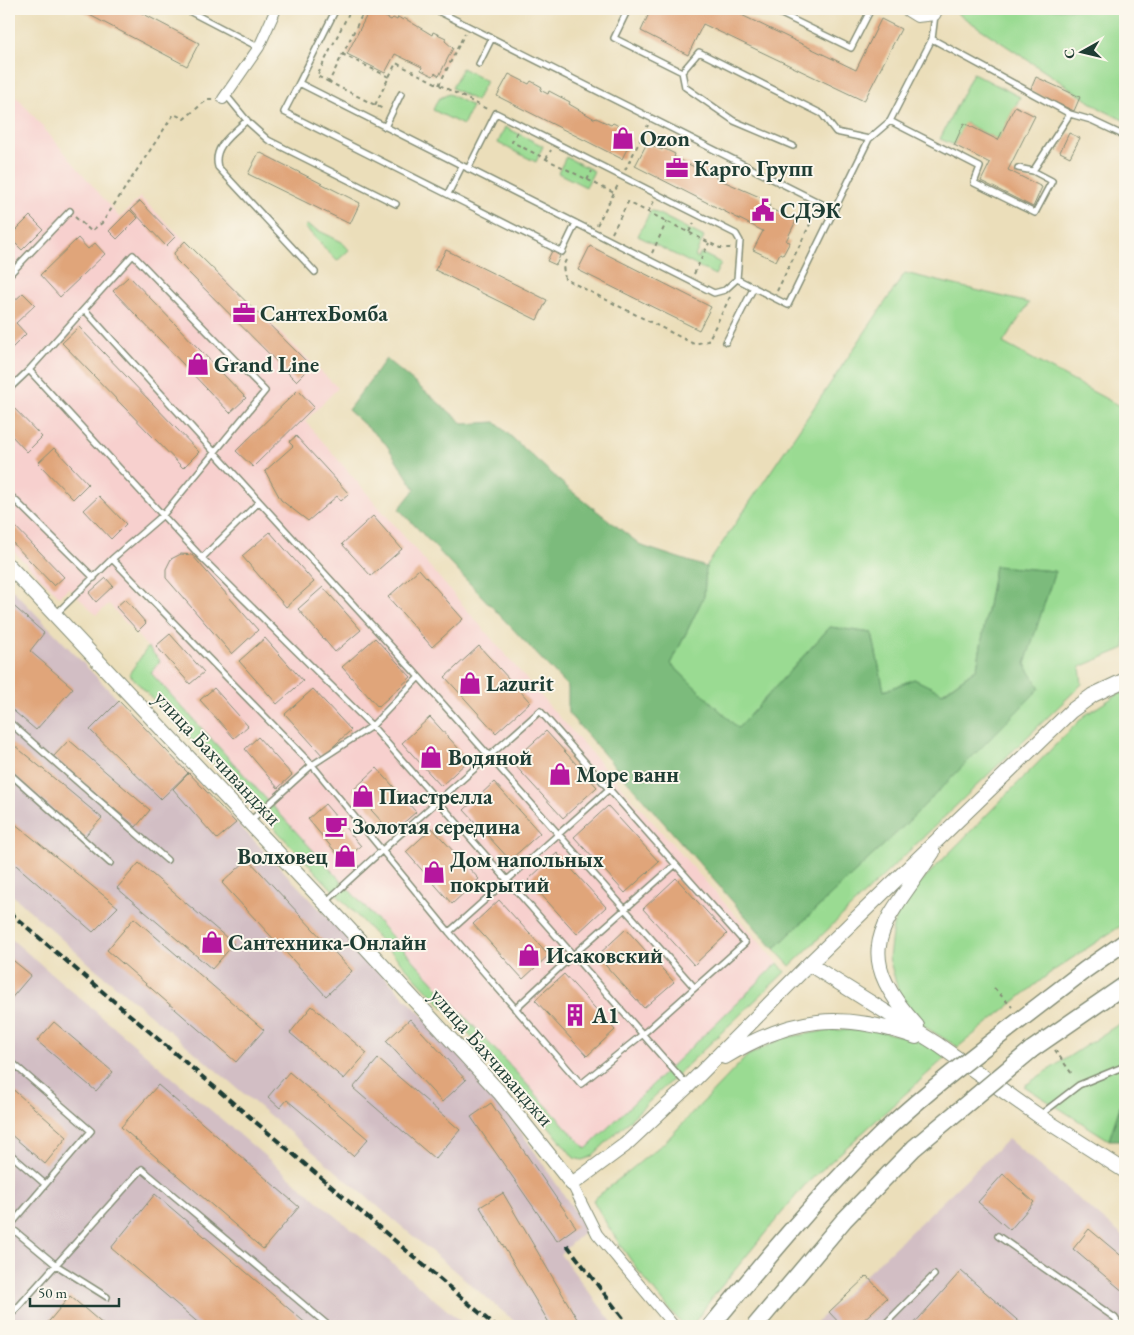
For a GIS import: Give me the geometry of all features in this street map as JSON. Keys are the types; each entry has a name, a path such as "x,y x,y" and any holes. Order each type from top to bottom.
{"highway":[{"path":"711,1326 789,1232 890,1127 950,1074 1085,970 1125,942"},
{"path":"755,1326 844,1220 914,1148 1031,1050 1125,985"}],"main road":[{"name":"улица Бахчиванджи","path":"9,566 500,1093 572,1184"},
{"path":"572,1184 625,1145 688,1086 809,964 1072,711 1093,695 1125,680"},
{"path":"933,1042 888,991 883,978 879,950 880,937 888,915 948,830"},
{"path":"1085,970 1125,935"},
{"path":"809,964 933,1042 1039,1116 1125,1171"},
{"path":"1102,1000 1125,991"},
{"path":"705,1069 770,1032 820,1021 862,1023 933,1042"}],"street":[{"path":"225,97 259,47 276,9"},
{"path":"904,9 918,17 936,12"},
{"path":"572,1184 597,1234 674,1326"}],"lane":[{"path":"185,9 259,47"},
{"path":"336,9 284,112 562,252 576,223"},
{"path":"434,9 834,210"},
{"path":"628,9 614,38 682,72"},
{"path":"771,9 851,48 871,9"},
{"path":"738,279 788,305 869,139 890,121 932,39 936,12"},
{"path":"479,64 492,38"},
{"path":"932,39 1070,114 1091,120 1125,136"},
{"path":"682,72 699,52 822,114 836,132 869,139"},
{"path":"682,72 685,87 734,121 793,146"},
{"path":"299,83 714,293 725,290 738,279 740,241 736,234 496,113 468,168"},
{"path":"384,126 401,94"},
{"path":"225,97 268,140 396,204"},
{"path":"1033,171 1070,114"},
{"path":"247,120 217,149 215,159 218,167 315,272"},
{"path":"890,121 980,167 974,183 1035,213 1052,181 1033,171 1018,168"},
{"path":"448,194 462,166"},
{"path":"9,275 70,211"},
{"path":"9,389 29,370 133,256 265,391 163,515 112,559 55,616"},
{"path":"726,342 754,287"},
{"path":"84,309 419,677 694,987"},
{"path":"29,370 202,558 372,726 437,803 688,1086"},
{"path":"9,494 94,578"},
{"path":"202,558 259,502"},
{"path":"112,559 312,765 382,852 449,932 581,1084 643,1034 745,943 540,711 489,757 437,803 382,852 325,903"},
{"path":"249,822 312,765 372,726 419,677"},
{"path":"9,722 167,860"},
{"path":"9,774 110,863"},
{"path":"449,932 609,789"},
{"path":"515,1009 573,955 676,865"},
{"path":"9,1060 91,1131 9,1226 56,1265 107,1297"},
{"path":"1039,1116 1079,1085 1125,1066"},
{"path":"9,1153 45,1184"},
{"path":"9,1317 142,1169 329,1326"},
{"path":"998,1236 1114,1318 1120,1326"},
{"path":"883,1326 934,1275"}],"path":[{"path":"351,9 317,76 391,113"},
{"path":"329,82 365,10 359,9"},
{"path":"439,85 466,32"},
{"path":"342,54 388,77"},
{"path":"375,105 396,63 496,113"},
{"path":"70,211 91,231 102,223 174,114 184,119 208,99 225,97"},
{"path":"594,232 648,124"},
{"path":"520,126 512,142 614,193"},
{"path":"648,212 657,194"},
{"path":"609,240 628,202 720,248 739,248"},
{"path":"774,297 818,209 812,206"},
{"path":"689,232 698,215"},
{"path":"648,259 667,221"},
{"path":"690,281 709,243"},
{"path":"563,266 565,279 694,344 708,341 738,279"},
{"path":"994,988 1022,1018"},
{"path":"1047,1039 1072,1074"}],"shaded area":[{"path":"9,93 20,100 120,218 140,197 338,388 305,421 545,701 778,963 586,1149 150,673 160,661 109,604 96,615 69,588 59,596 9,547"},
{"path":"9,586 490,1086 587,1229 560,1254 615,1326 520,1326 85,960 9,892"},
{"path":"9,937 181,1085 466,1326 9,1326"},
{"path":"1008,1139 1125,1238 1125,1326 812,1326"}],"green space":[{"path":"959,9 1125,9 1125,121 1101,109 957,13"},
{"path":"462,68 486,81 476,101 452,88"},
{"path":"973,73 1020,97 998,140 965,123 954,145 940,139"},
{"path":"449,94 472,106 463,125 433,110 438,99"},
{"path":"505,127 543,146 536,162 498,143"},
{"path":"566,157 594,171 586,187 558,173"},
{"path":"651,210 704,237 695,256 698,258 701,253 721,263 715,275 638,236"},
{"path":"307,225 342,242 349,250 337,261 305,227"},
{"path":"905,273 1029,303 1003,343 1125,409 1125,648 1080,667 1082,684 790,966 774,949 910,820 1024,664 1055,571 995,566 977,668 942,693 914,679 884,691 872,633 830,627 738,728 671,664 704,596 706,567"},
{"path":"386,359 464,424 495,422 570,490 642,546 706,567 704,596 671,664 738,728 830,627 872,633 884,691 914,679 943,693 977,668 995,566 1055,571 1025,664 1040,688 910,820 774,949 568,713 568,687 399,509 415,489 386,444 348,410"},
{"path":"148,647 160,661 151,673 586,1149 778,963 785,972 591,1157 582,1160 574,1158 512,1080 129,674"},
{"path":"1125,693 1125,923 1050,973 958,1047 925,1027 900,997 889,958 893,926 902,901 1084,716 1118,694"},
{"path":"1125,1020 1125,1091 1109,1140 1024,1086"},
{"path":"830,1030 873,1030 915,1039 947,1056 804,1186 711,1299 692,1326 684,1326 635,1266 602,1217 593,1200 665,1142 747,1056 783,1038"},
{"path":"1125,1092 1125,1140 1109,1140"}],"building":[{"path":"78,9 134,9 199,43 187,66"},
{"path":"370,9 391,20 393,18 397,20 398,17 403,20 404,18 432,35 433,32 446,38 445,41 453,48 439,76 435,73 433,76 421,70 422,67 395,54 385,73 347,54"},
{"path":"651,9 729,9 856,70 881,19 901,29 864,101 703,24 688,55 641,31"},
{"path":"509,74 529,84 531,81 542,87 540,90 548,94 549,91 570,102 569,104 595,119 611,125 613,123 625,129 624,132 628,134 626,136 632,139 622,159 497,96"},
{"path":"1036,77 1080,97 1074,111 1030,91"},
{"path":"1015,106 1035,116 1008,170 1042,187 1033,207 981,181 990,163 954,145 964,123 998,140"},
{"path":"1069,133 1080,138 1070,157 1060,152"},
{"path":"646,145 662,150 663,148 675,154 674,157 680,160 703,171 704,169 717,175 716,178 762,198 761,200 770,205 769,208 796,221 786,241 790,242 783,255 780,253 776,261 753,250 763,231 635,166"},
{"path":"259,152 360,203 350,224 248,174"},
{"path":"140,201 175,237 166,246 131,209"},
{"path":"130,210 138,218 117,239 109,231"},
{"path":"30,216 43,229 22,250 9,237"},
{"path":"78,238 88,249 95,243 105,254 60,297 40,275"},
{"path":"185,241 311,366 296,381 176,260 174,253"},
{"path":"590,246 711,307 699,330 578,270"},
{"path":"446,250 547,300 537,320 435,270"},
{"path":"552,251 560,256 556,265 547,261"},
{"path":"129,276 246,398 230,413 113,291"},
{"path":"23,293 35,305 16,323 26,334 9,351 9,306"},
{"path":"79,327 199,452 183,468 62,343"},
{"path":"298,390 314,407 253,467 236,451"},
{"path":"9,403 42,437 27,452 9,433"},
{"path":"296,436 349,494 341,501 337,496 308,521 281,500 265,471 293,446 289,442"},
{"path":"54,448 88,484 73,499 38,463"},
{"path":"99,496 126,524 111,539 84,510"},
{"path":"373,516 402,549 371,576 342,544"},
{"path":"9,520 64,577 54,586 9,539"},
{"path":"270,532 314,582 286,607 242,556"},
{"path":"181,554 192,555 258,630 232,654 166,578 166,569 171,559"},
{"path":"419,569 463,619 432,647 388,597"},
{"path":"106,578 113,586 96,602 89,593"},
{"path":"323,587 361,630 335,652 298,609"},
{"path":"125,599 146,623 138,631 116,607"},
{"path":"9,602 44,633 30,651 73,688 36,730 9,707"},
{"path":"170,634 204,672 190,684 156,646"},
{"path":"265,638 303,681 277,704 239,661"},
{"path":"375,638 411,677 378,707 342,667"},
{"path":"479,646 530,702 496,733 445,677"},
{"path":"214,688 248,726 234,738 200,700"},
{"path":"313,689 351,730 323,756 285,714"},
{"path":"119,701 188,773 161,799 90,730"},
{"path":"430,717 469,760 441,786 402,743"},
{"path":"546,731 597,787 563,818 512,762"},
{"path":"258,737 292,775 278,788 245,749"},
{"path":"69,740 150,810 136,827 53,757"},
{"path":"9,741 102,818 84,837 9,770"},
{"path":"377,768 416,812 392,833 353,790"},
{"path":"189,773 236,823 217,839 173,789"},
{"path":"494,782 540,833 510,860 464,810"},
{"path":"325,804 361,846 343,861 308,819"},
{"path":"608,806 659,862 625,893 574,837"},
{"path":"9,819 118,907 93,932 9,859"},
{"path":"432,828 479,879 452,904 406,852"},
{"path":"557,853 606,907 577,934 528,880"},
{"path":"248,859 352,971 326,996 222,883"},
{"path":"139,863 234,944 212,969 117,888"},
{"path":"676,878 727,934 694,965 643,909"},
{"path":"499,900 549,955 523,979 473,924"},
{"path":"134,918 264,1030 236,1062 107,950"},
{"path":"626,929 674,982 644,1008 597,956"},
{"path":"9,957 31,975 9,1001"},
{"name":"A1","path":"564,974 615,1030 587,1056 535,1000"},
{"path":"312,1006 367,1053 344,1079 290,1033"},
{"path":"410,1019 466,1080 442,1102 386,1041"},
{"path":"54,1022 113,1072 96,1091 37,1041"},
{"path":"378,1059 460,1130 435,1159 353,1088"},
{"path":"289,1072 368,1139 353,1156 287,1100 280,1108 268,1097"},
{"path":"158,1085 299,1207 263,1249 121,1127"},
{"path":"9,1086 67,1137 45,1164 9,1133"},
{"path":"491,1103 576,1227 557,1241 471,1117"},
{"path":"1003,1174 1034,1202 1010,1230 978,1202"},
{"path":"503,1193 580,1324 577,1326 551,1326 480,1207"},
{"path":"155,1194 309,1326 202,1326 111,1248"},
{"path":"1089,1229 1125,1259 1125,1293 1073,1249"},
{"path":"961,1271 1024,1326 912,1326"},
{"path":"867,1276 887,1298 857,1326 842,1326 829,1312"},
{"path":"70,1296 105,1326 45,1326"}],"railway":[{"path":"9,912 495,1326"},
{"path":"567,1245 629,1326"}],"place":[{"name":"Ozon","path":"623,138"},
{"name":"Карго Групп","path":"677,168"},
{"name":"СДЭК","path":"763,210"},
{"name":"СантехБомба","path":"244,313"},
{"name":"Grand Line","path":"198,364"},
{"name":"Lazurit","path":"470,683"},
{"name":"Водяной","path":"431,757"},
{"name":"Море ванн","path":"560,774"},
{"name":"Пиастрелла","path":"363,796"},
{"name":"Золотая середина","path":"336,826"},
{"name":"Волховец","path":"345,856"},
{"name":"Дом напольных покрытий","path":"434,872"},
{"name":"Сантехника-Онлайн","path":"212,942"},
{"name":"Исаковский","path":"529,955"},
{"name":"A1","path":"575,1015"}]}
